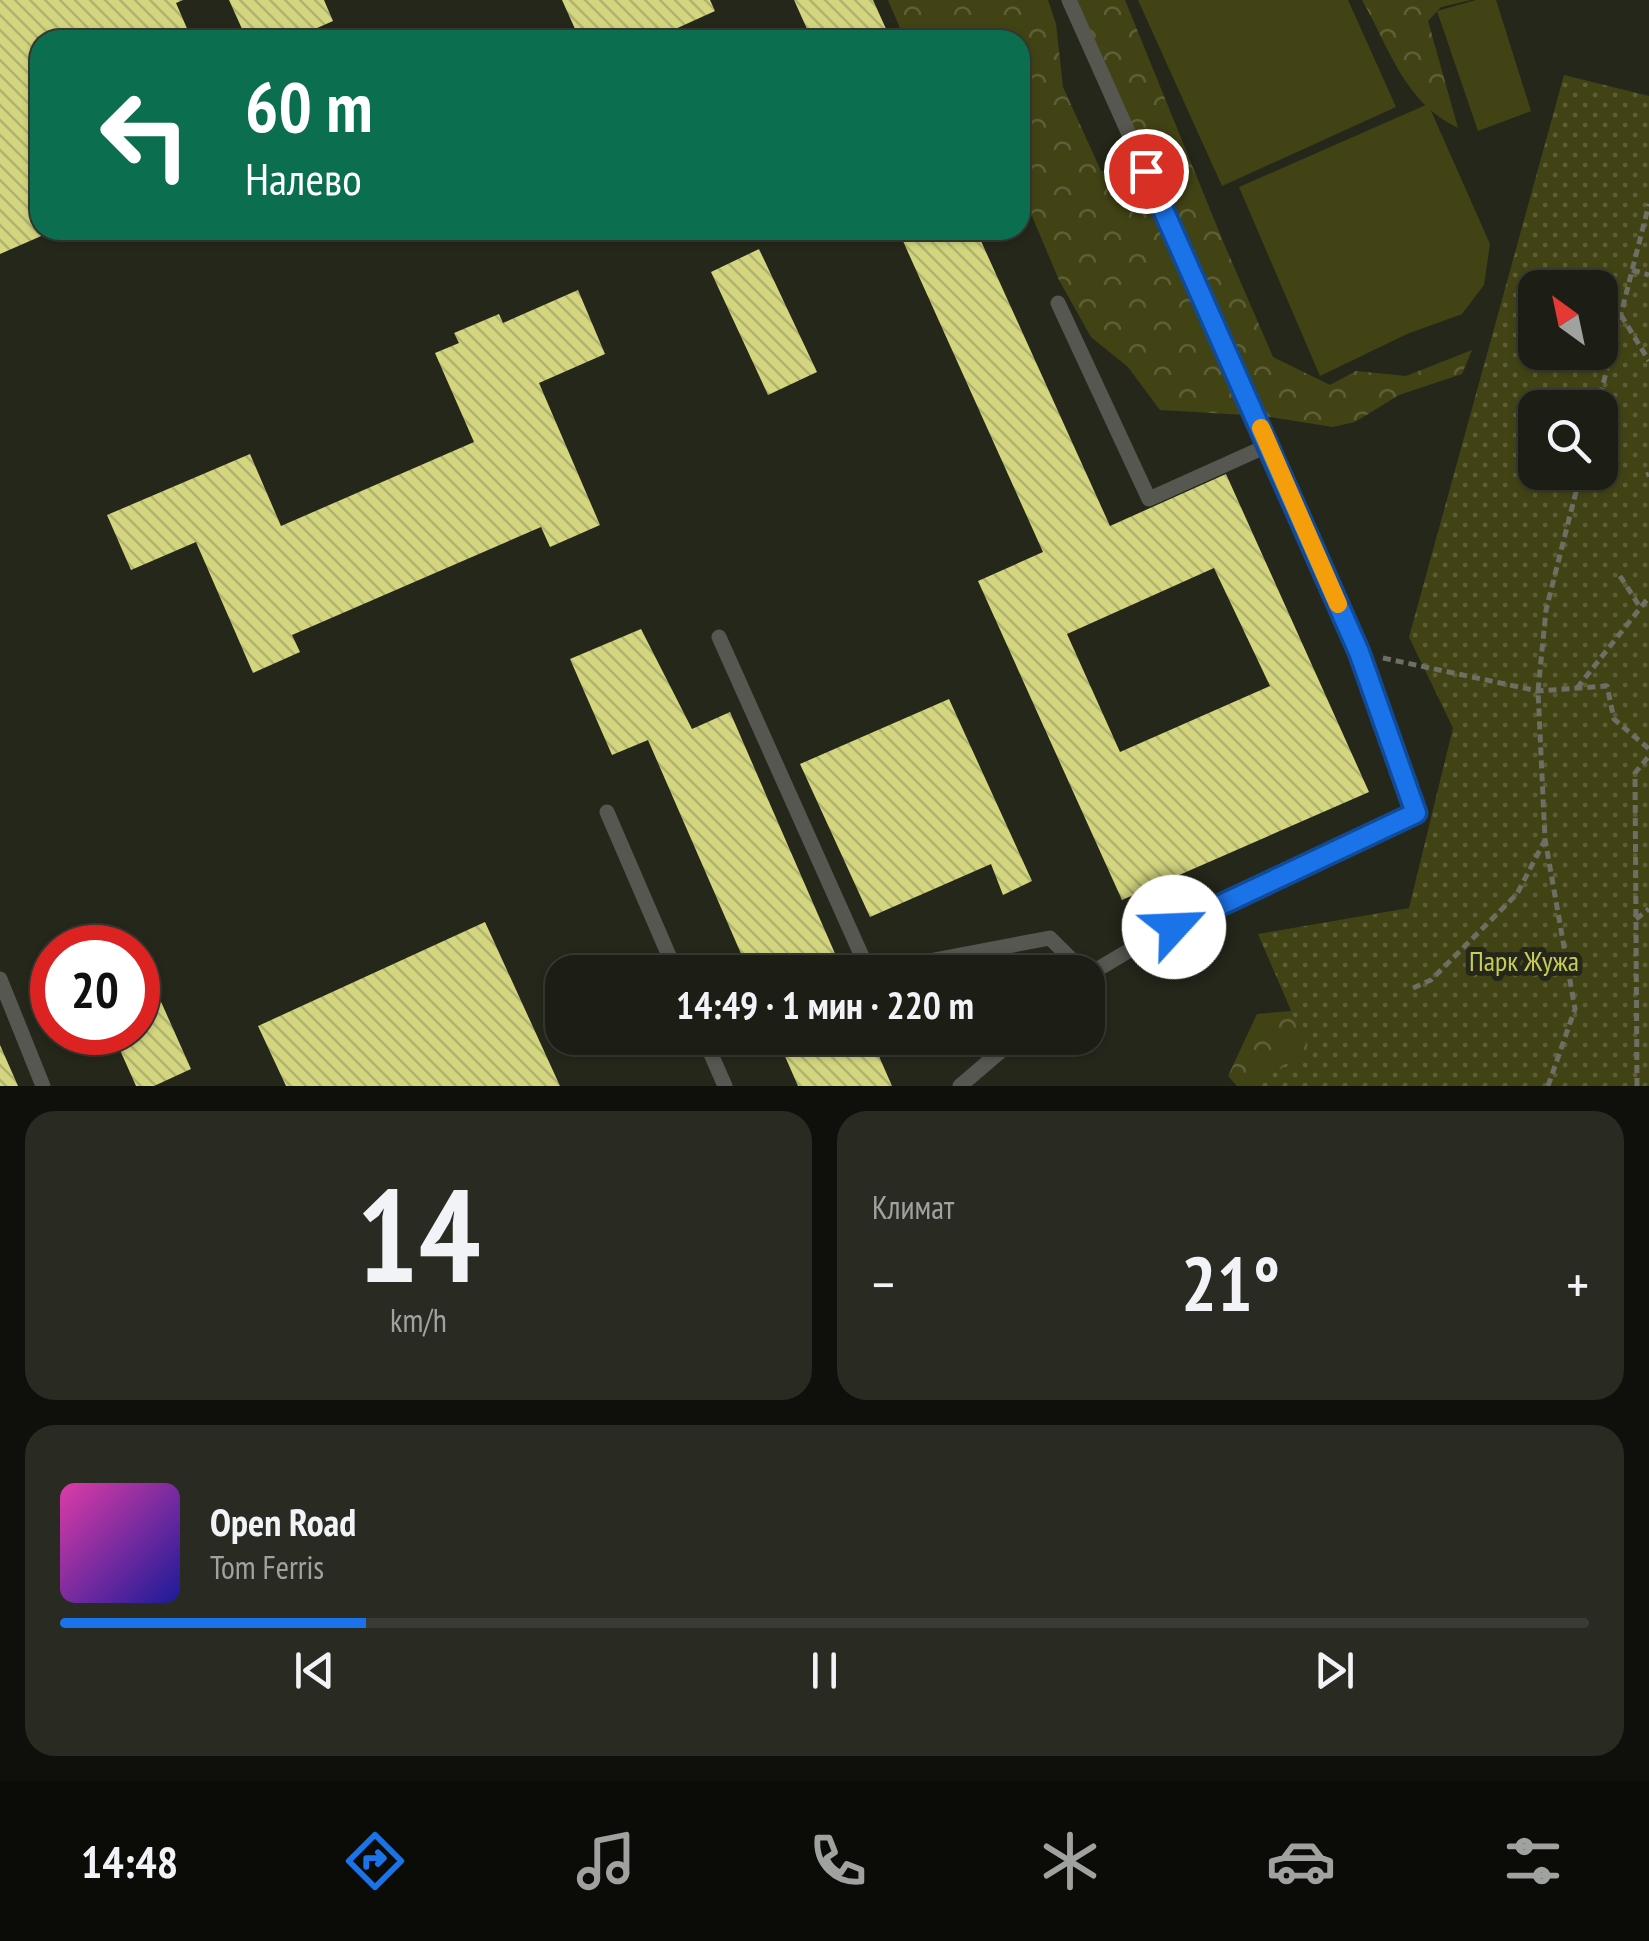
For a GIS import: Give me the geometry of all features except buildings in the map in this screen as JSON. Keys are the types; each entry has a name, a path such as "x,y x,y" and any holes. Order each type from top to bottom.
{"lane":[{"path":"1069,0 1359,652 1416,813 1105,963"},
{"path":"1058,304 1149,499 1269,445"},
{"path":"719,637 862,955"},
{"path":"607,812 669,955"},
{"path":"960,955 1050,938 1067,955"},
{"path":"0,979 43,1086"},
{"path":"711,1055 725,1086"},
{"path":"960,1086 996,1055"}],"path":[{"path":"1602,390 1649,204"},
{"path":"1632,270 1649,275"},
{"path":"1621,315 1649,361"},
{"path":"1548,1086 1575,1010 1545,839 1538,690 1546,610 1576,490"},
{"path":"1620,576 1641,608"},
{"path":"1576,691 1649,597"},
{"path":"1359,652 1538,690 1576,691 1607,686 1614,719 1649,752 1634,773 1637,1086"},
{"path":"1413,988 1431,980 1517,894 1545,839"},
{"path":"1636,919 1649,909"}],"green space":[{"path":"888,0 1048,0 1056,24 1063,87 1101,171 1128,173 1177,254 1201,322 1247,415 1160,410 1128,367 1091,337 1059,280 1030,211 1030,30 901,30"},
{"path":"1076,0 1125,0 1273,357 1330,385 1356,371 1406,376 1472,350 1462,374 1399,395 1355,422 1333,427 1264,416"},
{"path":"1138,0 1348,0 1396,107 1222,186"},
{"path":"1362,0 1471,0 1441,7 1428,21 1458,128 1424,104 1411,89"},
{"path":"1476,0 1496,0 1531,111 1478,131 1437,11"},
{"name":"Парк Жужа","path":"1564,75 1649,96 1649,1086 1251,1086 1309,1052 1258,934 1409,908 1453,728 1409,637"},
{"path":"1428,104 1490,244 1484,285 1462,314 1407,334 1320,376 1239,187"},
{"path":"1314,1009 1360,1086 1237,1086 1228,1076 1257,1014"}],"slow traffic":[{"path":"1261,428 1338,604"}],"route":[{"path":"1146,171 1359,652 1416,813 1174,927"}]}
